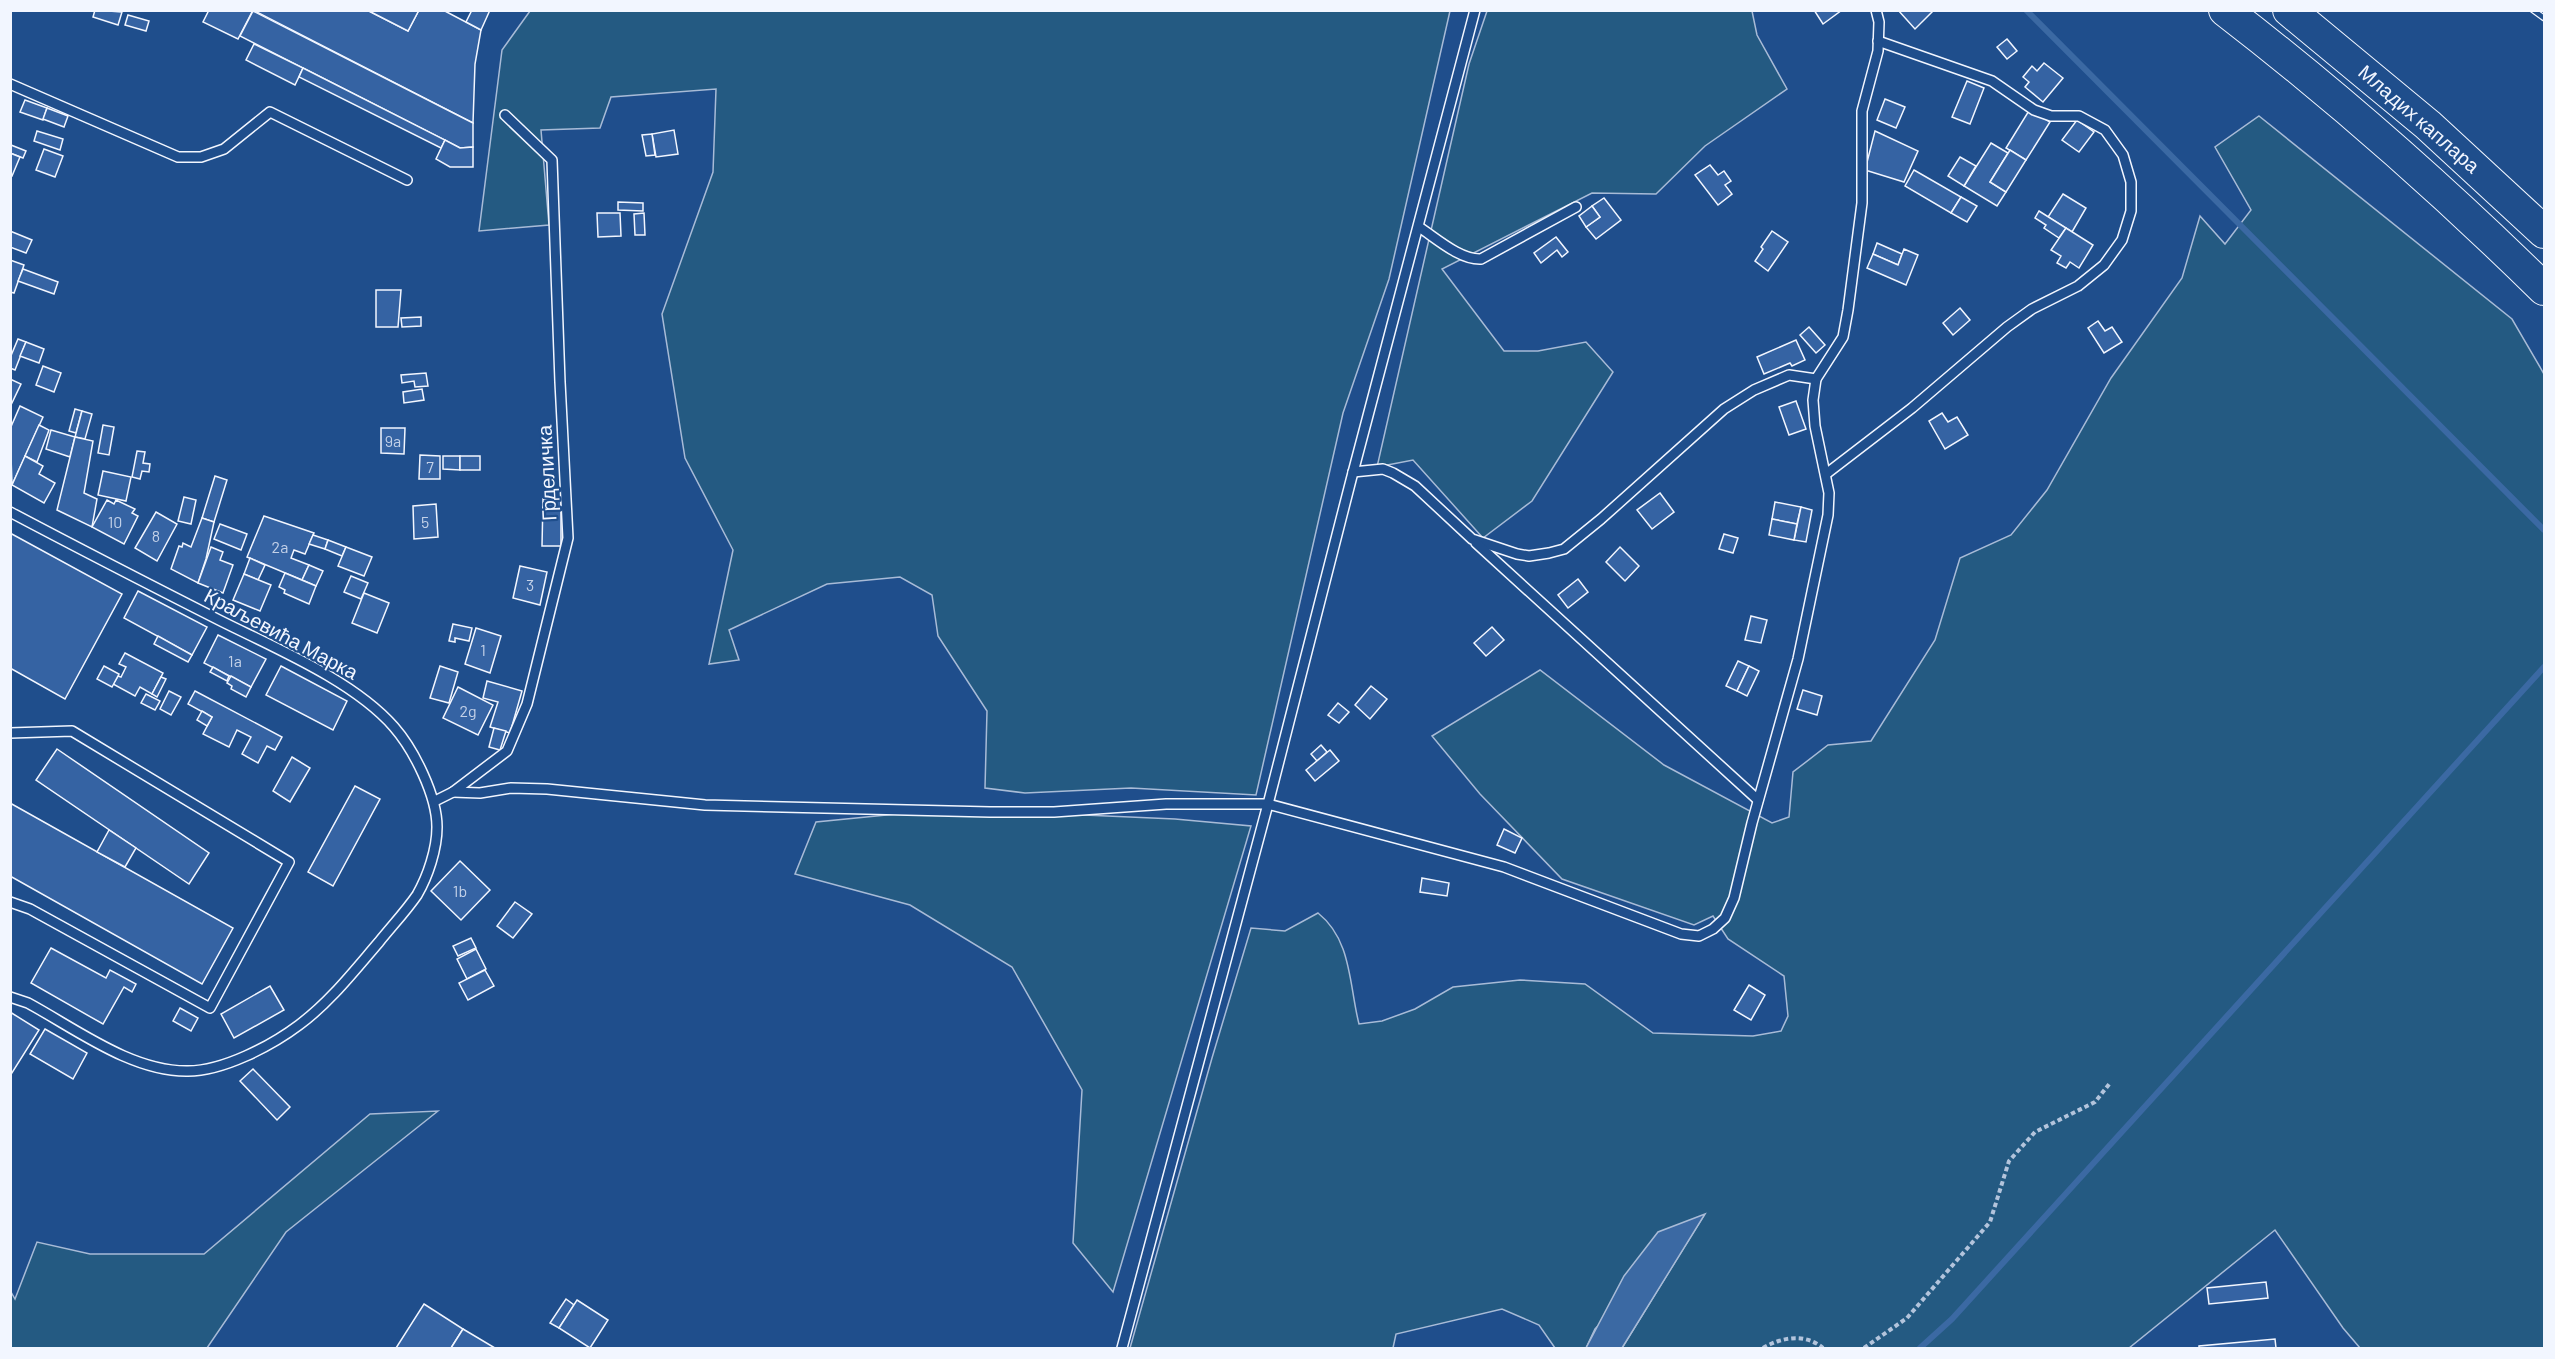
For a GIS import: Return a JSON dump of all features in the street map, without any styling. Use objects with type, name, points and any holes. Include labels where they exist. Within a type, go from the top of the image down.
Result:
[{"type":"highway","name":"Младих каплара","points":[[2225,10],[2297,66],[2388,143],[2462,210]]},
{"type":"highway","name":"Младих каплара","points":[[2289,10],[2428,125],[2544,232]]},
{"type":"highway","points":[[2462,210],[2544,289]]},
{"type":"highway","points":[[2462,210],[2544,307]]},
{"type":"lane","points":[[1122,1348],[1268,804],[1475,10]]},
{"type":"lane","points":[[453,792],[480,793],[511,788],[547,789],[705,805],[990,812],[1077,811],[1166,804],[1268,804],[1504,867],[1681,934],[1699,936],[1713,929],[1725,918],[1734,898],[1758,801],[1798,659],[1820,563],[1828,515],[1829,492],[1814,417],[1813,400],[1816,379],[1843,337],[1848,310],[1862,203],[1862,111],[1878,51],[1876,10]]},
{"type":"lane","points":[[1826,474],[1912,408],[2007,327],[2032,309],[2078,286],[2104,265],[2122,240],[2131,211],[2131,182],[2126,164],[2123,155],[2105,130],[2079,116],[2051,116],[2034,110],[1992,81],[1878,40]]},
{"type":"lane","points":[[10,84],[178,157],[201,157],[224,149],[270,112],[407,180]]},
{"type":"lane","name":"Грделичка","points":[[435,801],[453,792],[507,751],[527,704],[568,538],[552,160],[505,116]]},
{"type":"lane","points":[[1419,227],[1461,253],[1473,259],[1481,259],[1576,207]]},
{"type":"lane","points":[[1472,538],[1517,555],[1529,556],[1564,549],[1724,409],[1754,390],[1789,375],[1816,379]]},
{"type":"lane","points":[[1353,472],[1383,469],[1415,486],[1758,801]]},
{"type":"lane","name":"Краљевића Марка","points":[[10,512],[297,660],[357,695],[394,728],[420,769],[435,801],[437,829],[430,865],[416,895],[337,992],[298,1026],[243,1058],[216,1068],[188,1071],[159,1068],[129,1059],[28,1003],[10,997]]},
{"type":"lane","points":[[10,733],[72,731],[289,862],[210,1008],[30,909],[10,902]]},
{"type":"path","points":[[1864,1348],[1907,1318],[1990,1222],[2009,1161],[2035,1132],[2095,1102],[2110,1083]]},
{"type":"path","points":[[1763,1348],[1775,1341],[1791,1338],[1808,1340],[1823,1348]]},
{"type":"shaded area","points":[[530,11],[1450,11],[1389,279],[1343,413],[1256,795],[1131,788],[1025,793],[985,788],[987,711],[938,636],[932,595],[900,577],[827,584],[729,630],[739,660],[709,664],[733,550],[685,458],[662,314],[713,172],[716,89],[611,97],[600,128],[541,130],[549,225],[479,231],[502,50]]},
{"type":"shaded area","points":[[1487,11],[1752,11],[1757,35],[1787,89],[1705,146],[1656,194],[1592,193],[1442,269],[1504,351],[1538,351],[1586,342],[1613,372],[1532,501],[1483,538],[1413,460],[1377,467],[1469,64]]},
{"type":"shaded area","points":[[2259,116],[2512,319],[2544,374],[2544,1348],[2360,1348],[2343,1328],[2275,1230],[2129,1348],[1622,1348],[1704,1215],[1595,1329],[1586,1348],[1555,1348],[1539,1325],[1502,1309],[1396,1334],[1393,1348],[1130,1348],[1251,928],[1285,931],[1318,913],[1329,924],[1343,950],[1348,964],[1359,1024],[1382,1021],[1415,1009],[1453,987],[1520,980],[1585,984],[1653,1033],[1753,1036],[1781,1031],[1788,1016],[1784,976],[1728,939],[1713,916],[1694,925],[1562,879],[1480,794],[1432,736],[1540,670],[1664,765],[1772,823],[1789,817],[1793,772],[1828,745],[1871,741],[1935,640],[1960,558],[2011,535],[2047,490],[2111,378],[2182,278],[2200,216],[2225,244],[2251,210],[2215,147]]},
{"type":"shaded area","points":[[947,809],[1175,819],[1251,826],[1113,1292],[1073,1243],[1082,1090],[1012,967],[910,905],[795,874],[816,822]]},
{"type":"shaded area","points":[[438,1111],[286,1232],[207,1348],[11,1348],[11,1292],[15,1299],[37,1242],[90,1254],[204,1254],[370,1114]]},
{"type":"shaded area","points":[[1705,1214],[1622,1348],[1586,1348],[1624,1276],[1658,1232]]},
{"type":"building","points":[[95,10],[122,12],[118,25],[93,17]]},
{"type":"building","points":[[209,10],[253,10],[238,39],[203,22]]},
{"type":"building","points":[[253,10],[367,10],[408,31],[419,10],[443,10],[481,30],[475,64],[473,123]]},
{"type":"building","points":[[367,10],[419,10],[408,31]]},
{"type":"building","points":[[472,10],[490,10],[481,30],[466,22]]},
{"type":"building","points":[[1814,10],[1842,10],[1823,24]]},
{"type":"building","points":[[1898,10],[1934,10],[1915,29]]},
{"type":"building","points":[[253,11],[473,123],[473,147],[460,148],[240,36]]},
{"type":"building","points":[[128,15],[149,21],[146,31],[125,25]]},
{"type":"building","points":[[2007,39],[2017,51],[2007,59],[1997,47]]},
{"type":"building","points":[[254,44],[303,68],[295,85],[246,60]]},
{"type":"building","points":[[2044,63],[2063,78],[2043,102],[2025,87],[2029,82],[2023,77],[2032,66],[2037,71]]},
{"type":"building","points":[[303,68],[445,140],[441,148],[299,77]]},
{"type":"building","points":[[1967,81],[1984,88],[1970,124],[1952,117]]},
{"type":"building","points":[[1885,99],[1905,107],[1896,128],[1877,120]]},
{"type":"building","points":[[25,100],[47,108],[43,120],[20,112]]},
{"type":"building","points":[[47,108],[68,116],[64,127],[43,119]]},
{"type":"building","points":[[2030,109],[2050,122],[2026,160],[2006,148]]},
{"type":"building","points":[[2077,120],[2094,132],[2079,152],[2062,140]]},
{"type":"building","points":[[674,130],[678,154],[656,157],[652,134]]},
{"type":"building","points":[[37,131],[63,139],[60,150],[34,141]]},
{"type":"building","points":[[1875,131],[1918,151],[1904,182],[1865,170]]},
{"type":"building","points":[[652,134],[655,155],[646,156],[642,135]]},
{"type":"building","points":[[445,140],[460,148],[473,147],[473,167],[450,167],[436,159]]},
{"type":"building","points":[[1991,143],[2008,153],[1990,182],[2006,192],[1997,206],[1964,186]]},
{"type":"building","points":[[11,145],[26,151],[23,158],[10,153]]},
{"type":"building","points":[[44,149],[63,156],[55,177],[36,170]]},
{"type":"building","points":[[2010,150],[2026,160],[2006,192],[1990,182]]},
{"type":"building","points":[[10,153],[20,157],[12,176],[10,175]]},
{"type":"building","points":[[1960,157],[1976,166],[1964,186],[1948,176]]},
{"type":"building","points":[[1710,165],[1718,175],[1724,171],[1731,181],[1725,185],[1732,194],[1718,205],[1695,175]]},
{"type":"building","points":[[1914,170],[1961,197],[1951,213],[1905,186]]},
{"type":"building","points":[[2063,194],[2086,208],[2072,232],[2048,217]]},
{"type":"building","points":[[1961,197],[1977,206],[1967,222],[1951,213]]},
{"type":"building","points":[[1604,198],[1621,220],[1596,239],[1586,227],[1600,217],[1592,206]]},
{"type":"building","points":[[618,202],[643,203],[643,211],[618,210]]},
{"type":"building","points":[[1592,206],[1600,217],[1586,227],[1579,216]]},
{"type":"building","points":[[2039,211],[2066,228],[2059,238],[2044,228],[2046,225],[2035,218]]},
{"type":"building","points":[[597,213],[620,213],[621,236],[598,237]]},
{"type":"building","points":[[644,213],[645,235],[635,235],[634,214]]},
{"type":"building","points":[[2066,228],[2093,245],[2079,268],[2070,262],[2066,268],[2057,263],[2061,256],[2051,250]]},
{"type":"building","points":[[10,231],[32,240],[26,253],[10,247]]},
{"type":"building","points":[[1772,231],[1788,242],[1768,271],[1755,261]]},
{"type":"building","points":[[1556,237],[1568,252],[1562,257],[1557,250],[1541,263],[1534,253]]},
{"type":"building","points":[[1877,243],[1902,254],[1898,265],[1873,254]]},
{"type":"building","points":[[1904,249],[1918,255],[1906,285],[1867,268],[1873,254],[1898,265]]},
{"type":"building","points":[[10,260],[24,265],[14,293],[10,292]]},
{"type":"building","points":[[23,269],[58,282],[54,294],[18,281]]},
{"type":"building","points":[[376,290],[401,290],[398,327],[376,327]]},
{"type":"building","points":[[1960,308],[1970,320],[1953,335],[1943,323]]},
{"type":"building","points":[[421,317],[421,326],[402,327],[401,318]]},
{"type":"building","points":[[2098,321],[2105,331],[2112,327],[2122,342],[2104,353],[2088,328]]},
{"type":"building","points":[[1809,327],[1825,345],[1816,353],[1800,335]]},
{"type":"building","points":[[18,339],[26,342],[15,370],[10,368],[10,358]]},
{"type":"building","points":[[1796,340],[1805,360],[1792,366],[1790,363],[1764,374],[1757,357]]},
{"type":"building","points":[[26,342],[44,349],[39,363],[20,356]]},
{"type":"building","points":[[43,366],[61,373],[54,392],[36,385]]},
{"type":"building","points":[[426,373],[428,386],[415,387],[414,381],[402,383],[401,375]]},
{"type":"building","points":[[10,379],[21,384],[10,407]]},
{"type":"building","points":[[422,389],[424,400],[404,403],[403,392]]},
{"type":"building","points":[[1796,401],[1806,429],[1789,435],[1779,407]]},
{"type":"building","points":[[20,406],[43,417],[12,485],[10,429]]},
{"type":"building","points":[[75,409],[82,411],[76,433],[69,431]]},
{"type":"building","points":[[82,411],[92,414],[85,439],[75,437]]},
{"type":"building","points":[[1942,413],[1948,422],[1957,417],[1968,435],[1945,449],[1929,421]]},
{"type":"building","points":[[39,425],[49,430],[37,462],[25,456]]},
{"type":"building","points":[[103,425],[114,427],[109,455],[98,453]]},
{"type":"building","points":[[381,428],[405,428],[404,454],[381,453]]},
{"type":"building","points":[[51,430],[75,437],[70,457],[46,449]]},
{"type":"building","points":[[75,437],[93,441],[84,493],[97,499],[92,527],[57,510]]},
{"type":"building","points":[[137,451],[145,452],[143,463],[150,464],[149,472],[142,471],[140,479],[132,477]]},
{"type":"building","points":[[420,455],[440,456],[440,479],[419,479]]},
{"type":"building","points":[[25,456],[43,466],[39,474],[55,483],[44,503],[12,485]]},
{"type":"building","points":[[443,456],[460,456],[460,470],[443,469]]},
{"type":"building","points":[[460,456],[480,456],[480,470],[460,470]]},
{"type":"building","points":[[103,471],[131,477],[126,501],[98,495]]},
{"type":"building","points":[[215,476],[227,480],[214,522],[202,518]]},
{"type":"building","points":[[1660,493],[1674,512],[1652,529],[1637,510]]},
{"type":"building","points":[[184,497],[196,500],[191,524],[178,521]]},
{"type":"building","points":[[543,499],[561,500],[561,546],[542,546]]},
{"type":"building","points":[[107,500],[114,504],[116,500],[135,509],[132,513],[138,516],[124,544],[92,527]]},
{"type":"building","points":[[1775,502],[1801,507],[1797,524],[1772,519]]},
{"type":"building","points":[[436,504],[438,537],[414,539],[413,506]]},
{"type":"building","points":[[1801,507],[1812,510],[1806,542],[1794,540]]},
{"type":"building","points":[[156,512],[177,524],[157,561],[135,548]]},
{"type":"building","points":[[264,516],[314,533],[305,554],[294,550],[291,558],[309,565],[302,580],[247,557]]},
{"type":"building","points":[[202,518],[214,522],[198,583],[171,569],[179,546],[182,547],[183,543],[191,547]]},
{"type":"building","points":[[1772,519],[1797,524],[1794,540],[1769,535]]},
{"type":"building","points":[[220,524],[247,534],[241,550],[214,539]]},
{"type":"building","points":[[10,533],[122,594],[65,699],[10,668]]},
{"type":"building","points":[[1724,534],[1738,538],[1733,553],[1719,549]]},
{"type":"building","points":[[313,535],[328,540],[325,549],[309,544]]},
{"type":"building","points":[[328,540],[346,547],[342,556],[325,549]]},
{"type":"building","points":[[211,547],[223,552],[220,560],[233,565],[223,593],[198,583]]},
{"type":"building","points":[[346,547],[372,557],[364,576],[338,566]]},
{"type":"building","points":[[1620,547],[1639,566],[1625,581],[1606,562]]},
{"type":"building","points":[[250,558],[265,565],[258,580],[244,574]]},
{"type":"building","points":[[309,565],[323,571],[316,586],[302,580]]},
{"type":"building","points":[[520,566],[547,572],[540,605],[513,598]]},
{"type":"building","points":[[285,573],[316,586],[309,604],[284,593],[285,590],[279,587]]},
{"type":"building","points":[[244,574],[271,585],[260,611],[233,600]]},
{"type":"building","points":[[351,576],[368,583],[361,599],[344,592]]},
{"type":"building","points":[[1578,579],[1588,592],[1568,608],[1558,595]]},
{"type":"building","points":[[138,591],[207,627],[192,655],[124,618]]},
{"type":"building","points":[[364,593],[389,603],[377,633],[352,623]]},
{"type":"building","points":[[1751,616],[1767,620],[1761,643],[1745,640]]},
{"type":"building","points":[[453,624],[472,628],[469,641],[455,638],[455,642],[449,641]]},
{"type":"building","points":[[1492,627],[1504,640],[1486,656],[1474,643]]},
{"type":"building","points":[[476,628],[501,636],[490,673],[465,664]]},
{"type":"building","points":[[218,635],[266,659],[251,687],[204,663]]},
{"type":"building","points":[[158,636],[192,655],[188,662],[154,644]]},
{"type":"building","points":[[125,653],[163,673],[152,694],[140,687],[135,696],[113,684],[118,676],[121,677],[126,667],[119,664]]},
{"type":"building","points":[[1738,661],[1749,666],[1737,691],[1726,686]]},
{"type":"building","points":[[104,666],[119,674],[112,687],[97,679]]},
{"type":"building","points":[[281,666],[347,701],[333,730],[266,695]]},
{"type":"building","points":[[440,666],[458,672],[449,703],[430,698]]},
{"type":"building","points":[[1749,666],[1759,671],[1747,696],[1737,691]]},
{"type":"building","points":[[213,667],[229,676],[227,681],[210,672]]},
{"type":"building","points":[[231,676],[251,687],[246,697],[231,689],[232,686],[227,683]]},
{"type":"building","points":[[161,677],[166,679],[157,697],[152,694]]},
{"type":"building","points":[[487,681],[522,691],[510,733],[490,727],[498,702],[483,698]]},
{"type":"building","points":[[1371,686],[1387,699],[1370,719],[1355,705]]},
{"type":"building","points":[[458,687],[493,705],[478,735],[443,718]]},
{"type":"building","points":[[1803,690],[1822,696],[1817,715],[1797,709]]},
{"type":"building","points":[[169,691],[181,697],[171,715],[160,709]]},
{"type":"building","points":[[195,691],[282,737],[275,750],[267,746],[258,763],[242,754],[251,737],[237,730],[229,747],[203,734],[212,717],[188,704]]},
{"type":"building","points":[[146,694],[160,701],[155,710],[141,703]]},
{"type":"building","points":[[1338,703],[1349,712],[1339,723],[1328,715]]},
{"type":"building","points":[[202,711],[212,717],[207,726],[197,720]]},
{"type":"building","points":[[494,728],[506,731],[500,750],[489,747]]},
{"type":"building","points":[[1321,745],[1327,752],[1317,761],[1311,754]]},
{"type":"building","points":[[57,749],[209,853],[189,884],[36,780]]},
{"type":"building","points":[[1330,750],[1339,761],[1315,781],[1306,770]]},
{"type":"building","points":[[292,757],[310,768],[290,802],[273,791]]},
{"type":"building","points":[[355,786],[380,799],[333,886],[308,872]]},
{"type":"building","points":[[10,803],[233,928],[202,984],[10,876]]},
{"type":"building","points":[[1504,829],[1522,838],[1515,853],[1497,845]]},
{"type":"building","points":[[109,830],[136,848],[125,867],[97,852]]},
{"type":"building","points":[[460,861],[490,890],[461,920],[431,891]]},
{"type":"building","points":[[1422,878],[1449,883],[1447,896],[1420,892]]},
{"type":"building","points":[[515,902],[532,914],[513,938],[497,926]]},
{"type":"building","points":[[471,938],[476,948],[458,956],[453,946]]},
{"type":"building","points":[[51,948],[106,978],[110,970],[136,984],[132,992],[124,987],[103,1024],[31,983]]},
{"type":"building","points":[[476,949],[486,969],[467,979],[457,959]]},
{"type":"building","points":[[485,970],[494,986],[468,1000],[459,983]]},
{"type":"building","points":[[1749,985],[1765,995],[1751,1020],[1734,1010]]},
{"type":"building","points":[[270,986],[284,1010],[234,1038],[221,1014]]},
{"type":"building","points":[[180,1008],[198,1018],[191,1031],[173,1021]]},
{"type":"building","points":[[10,1012],[39,1030],[10,1076]]},
{"type":"building","points":[[45,1029],[87,1053],[73,1079],[30,1054]]},
{"type":"building","points":[[253,1069],[290,1107],[277,1120],[240,1081]]},
{"type":"building","points":[[2266,1282],[2268,1298],[2209,1304],[2207,1288]]},
{"type":"building","points":[[566,1299],[574,1305],[559,1328],[550,1323]]},
{"type":"building","points":[[577,1300],[608,1320],[590,1348],[559,1328]]},
{"type":"building","points":[[424,1304],[463,1329],[451,1348],[396,1348]]},
{"type":"building","points":[[463,1329],[495,1348],[451,1348]]},
{"type":"building","points":[[2275,1339],[2276,1348],[2199,1348],[2199,1346]]},
{"type":"waterway","points":[[2026,10],[2544,530]]},
{"type":"waterway","points":[[1920,1348],[1952,1319],[2544,667]]},
{"type":"railway","points":[[2533,10],[2544,18]]}]
